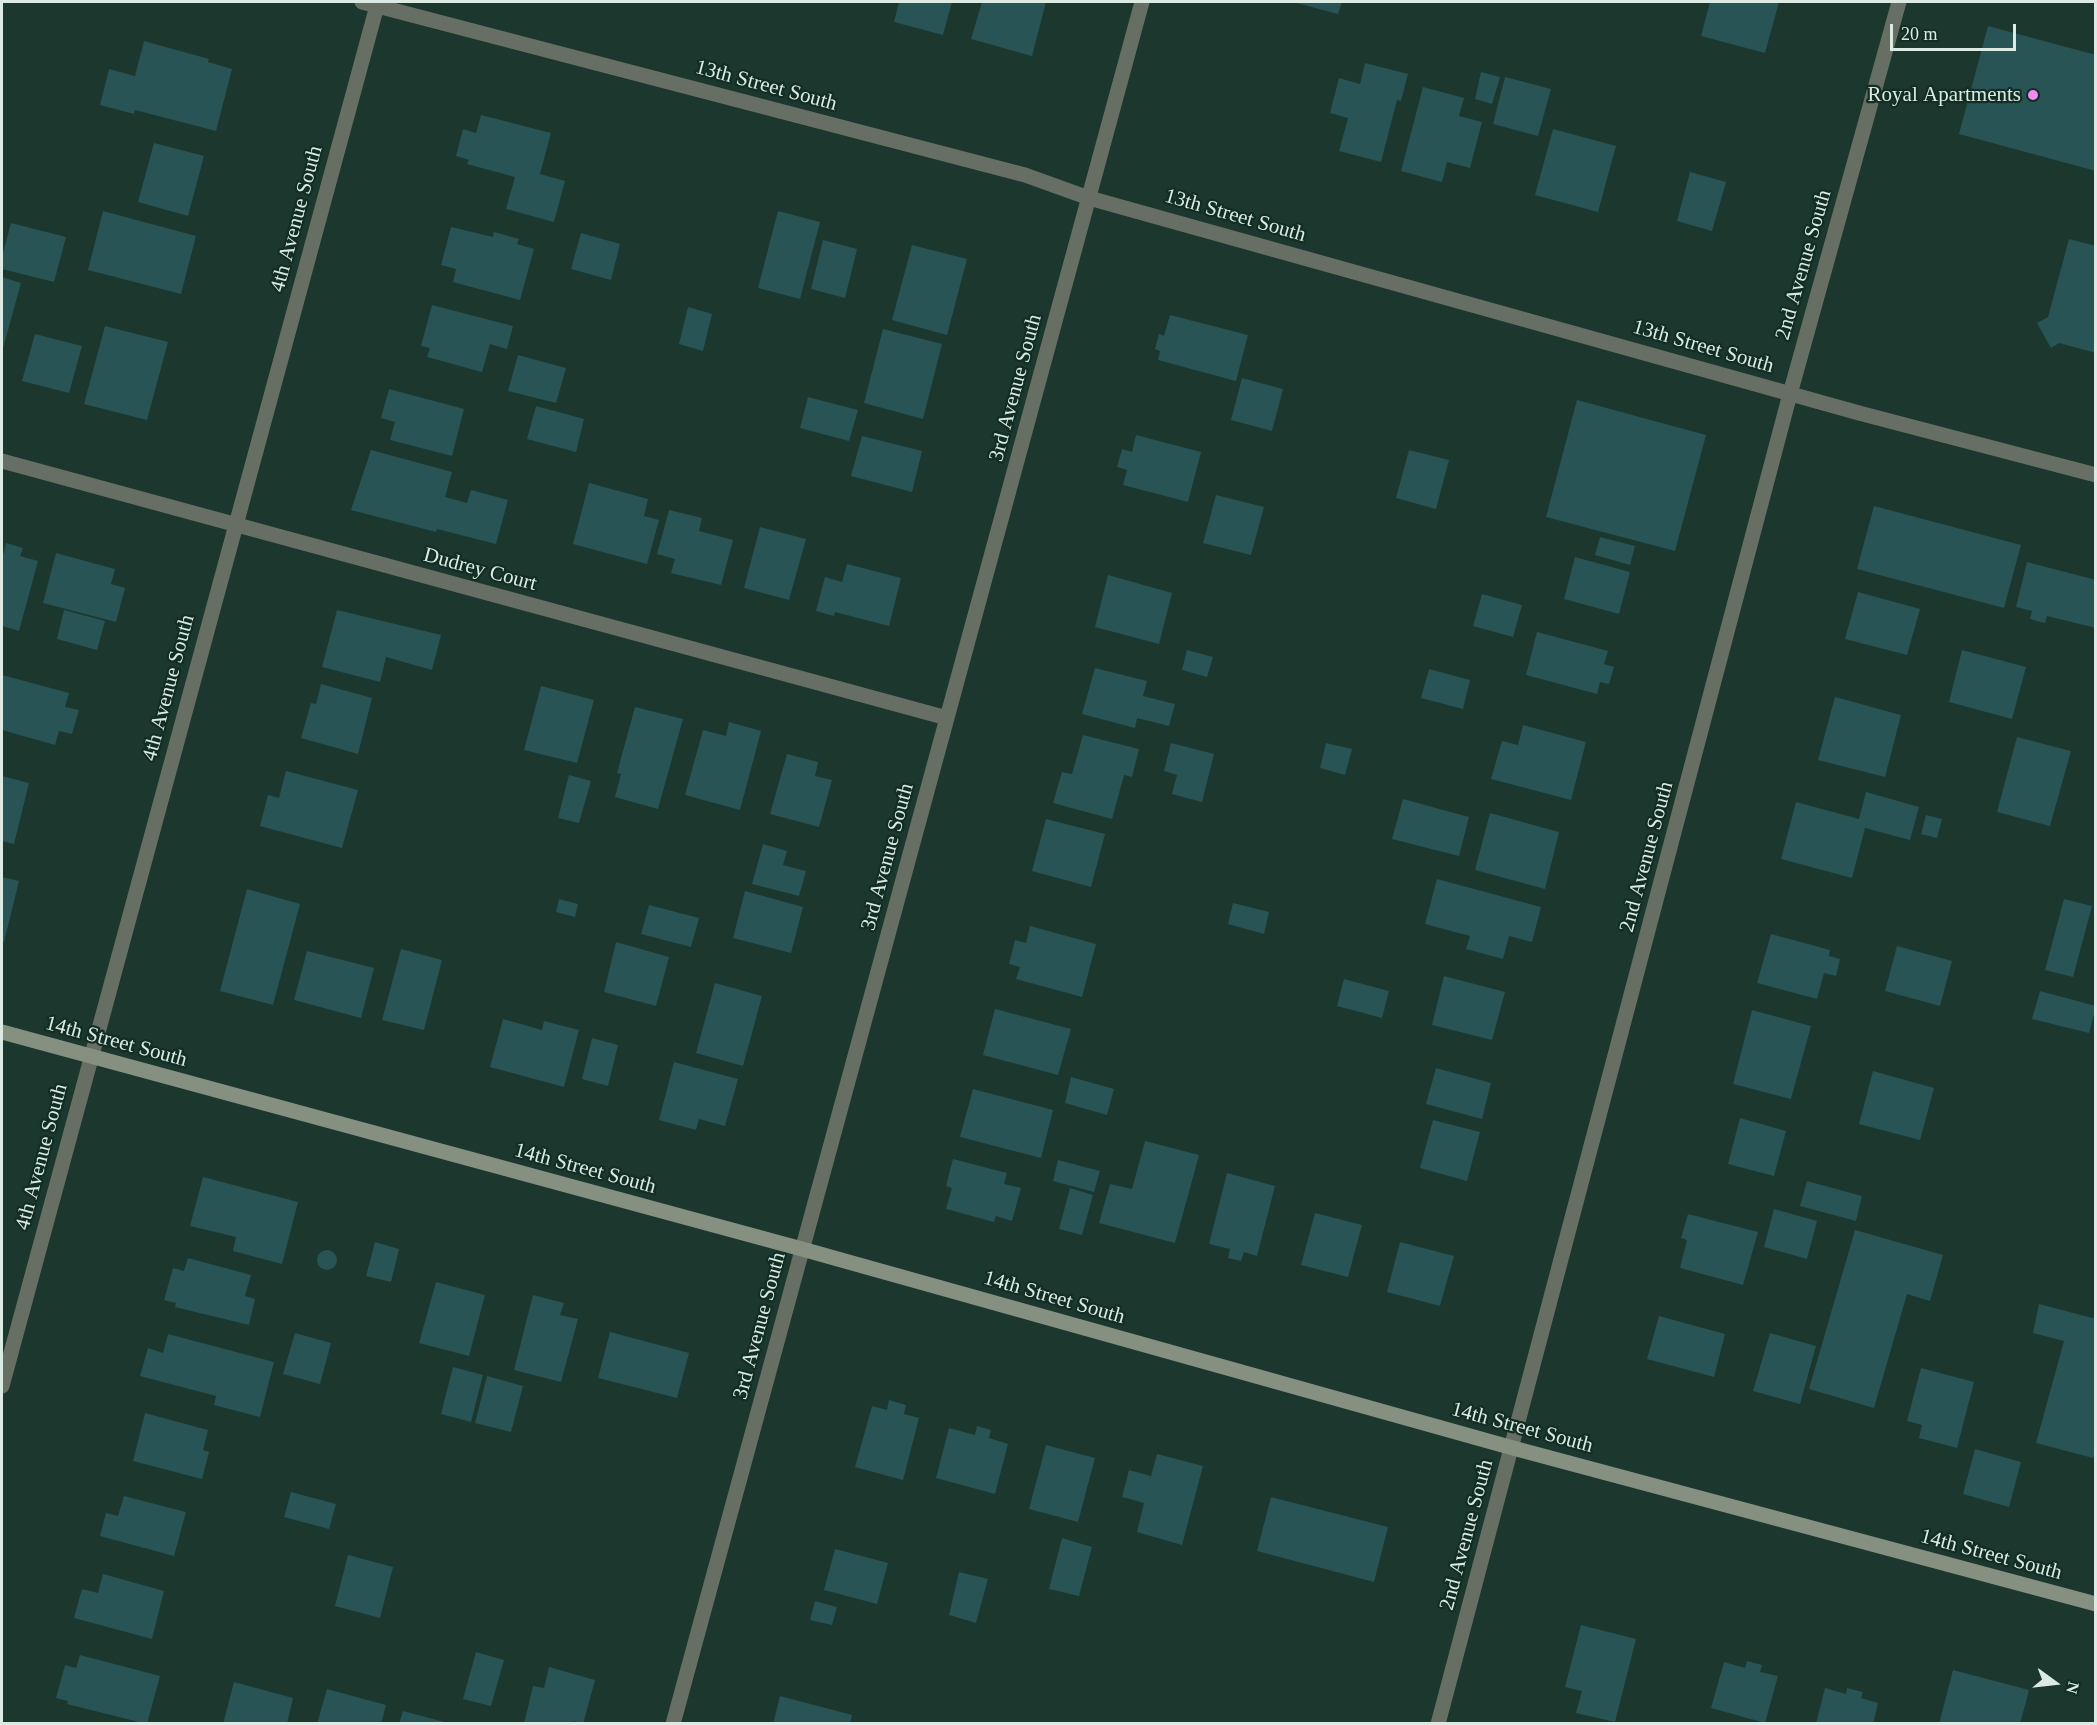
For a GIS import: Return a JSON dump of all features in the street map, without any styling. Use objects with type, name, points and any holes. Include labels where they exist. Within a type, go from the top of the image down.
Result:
[{"type":"street","name":"3rd Avenue South","points":[[673,1724],[1142,2]]},
{"type":"street","name":"2nd Avenue South","points":[[1438,1724],[1513,1448],[1790,393],[1899,2]]},
{"type":"street","name":"13th Street South","points":[[372,3],[1025,175],[1089,198],[1790,393],[2096,475]]},
{"type":"street","name":"4th Avenue South","points":[[2,1386],[235,526],[372,3]]},
{"type":"street","name":"Dudrey Court","points":[[2,461],[947,718]]},
{"type":"street","name":"14th Street South","points":[[2,1032],[802,1249],[1513,1448],[2096,1604]]},
{"type":"building","points":[[899,2],[952,2],[943,35],[894,22]]},
{"type":"building","points":[[982,2],[1046,2],[1032,56],[971,39]]},
{"type":"building","points":[[1293,2],[1342,2],[1338,14]]},
{"type":"building","points":[[1710,2],[1779,2],[1765,53],[1701,36]]},
{"type":"building","name":"Royal Apartments","points":[[1988,26],[2096,55],[2096,171],[1959,134]]},
{"type":"building","points":[[144,41],[209,59],[208,62],[232,69],[216,131],[135,110],[134,114],[100,105],[109,69],[135,76]]},
{"type":"building","points":[[1365,63],[1408,74],[1401,101],[1397,100],[1381,162],[1339,151],[1348,118],[1330,113],[1339,78],[1360,84]]},
{"type":"building","points":[[1481,72],[1500,77],[1492,104],[1475,99]]},
{"type":"building","points":[[1505,77],[1551,89],[1538,136],[1493,124]]},
{"type":"building","points":[[1423,87],[1464,98],[1459,116],[1482,122],[1470,168],[1447,162],[1442,182],[1401,171]]},
{"type":"building","points":[[481,115],[551,133],[540,174],[565,181],[554,222],[506,209],[515,177],[467,164],[469,160],[456,156],[463,129],[476,133]]},
{"type":"building","points":[[1553,129],[1616,146],[1598,212],[1535,195]]},
{"type":"building","points":[[154,143],[204,156],[188,216],[138,202]]},
{"type":"building","points":[[1690,172],[1726,182],[1712,231],[1677,221]]},
{"type":"building","points":[[103,211],[196,236],[181,294],[88,270]]},
{"type":"building","points":[[778,211],[820,222],[800,299],[758,288]]},
{"type":"building","points":[[11,223],[66,237],[54,282],[2,269],[2,257]]},
{"type":"building","points":[[451,227],[493,237],[494,232],[519,239],[517,244],[534,249],[520,300],[453,282],[456,269],[441,265]]},
{"type":"building","points":[[581,233],[620,244],[611,280],[571,269]]},
{"type":"building","points":[[2069,239],[2096,246],[2096,353],[2059,343],[2051,348],[2037,323],[2048,317]]},
{"type":"building","points":[[823,240],[857,249],[845,298],[811,289]]},
{"type":"building","points":[[912,245],[967,259],[947,335],[892,320]]},
{"type":"building","points":[[2,277],[21,283],[2,352]]},
{"type":"building","points":[[432,305],[513,326],[507,349],[490,344],[482,372],[427,357],[430,348],[421,346]]},
{"type":"building","points":[[688,307],[712,314],[703,351],[679,344]]},
{"type":"building","points":[[1170,315],[1248,335],[1236,381],[1158,360],[1160,351],[1155,349],[1159,334],[1164,336]]},
{"type":"building","points":[[105,326],[168,342],[147,420],[84,404]]},
{"type":"building","points":[[883,329],[942,344],[923,419],[864,403]]},
{"type":"building","points":[[35,334],[82,346],[69,393],[22,381]]},
{"type":"building","points":[[518,355],[566,368],[556,403],[508,391]]},
{"type":"building","points":[[1242,378],[1283,389],[1272,431],[1231,420]]},
{"type":"building","points":[[389,389],[464,409],[452,456],[390,440],[395,422],[381,418]]},
{"type":"building","points":[[808,397],[858,410],[849,441],[800,428]]},
{"type":"building","points":[[1577,400],[1706,435],[1675,551],[1546,517]]},
{"type":"building","points":[[536,406],[584,419],[576,452],[527,439]]},
{"type":"building","points":[[1136,435],[1201,452],[1188,502],[1123,485],[1127,470],[1117,467],[1122,449],[1132,452]]},
{"type":"building","points":[[862,436],[922,451],[912,492],[851,476]]},
{"type":"building","points":[[371,450],[452,472],[445,497],[467,503],[471,490],[508,500],[496,544],[437,529],[436,532],[351,510]]},
{"type":"building","points":[[1409,450],[1449,460],[1436,509],[1396,498]]},
{"type":"building","points":[[589,483],[648,499],[644,516],[659,520],[647,564],[573,544]]},
{"type":"building","points":[[1216,495],[1264,507],[1251,555],[1203,543]]},
{"type":"building","points":[[1874,506],[2021,545],[2004,608],[1857,569]]},
{"type":"building","points":[[669,510],[702,518],[699,531],[733,540],[721,585],[671,573],[675,559],[657,554]]},
{"type":"building","points":[[760,527],[806,539],[789,600],[744,588]]},
{"type":"building","points":[[1600,537],[1635,546],[1630,565],[1595,555]]},
{"type":"building","points":[[6,543],[23,548],[20,556],[38,561],[19,631],[2,626],[2,559]]},
{"type":"building","points":[[56,553],[115,569],[111,584],[125,588],[116,622],[43,603]]},
{"type":"building","points":[[1575,557],[1630,572],[1619,614],[1564,599]]},
{"type":"building","points":[[2027,562],[2096,580],[2096,628],[2047,616],[2045,623],[2030,619],[2032,611],[2016,607]]},
{"type":"building","points":[[847,564],[901,578],[889,626],[835,612],[834,616],[816,611],[825,577],[842,582]]},
{"type":"building","points":[[1108,575],[1172,593],[1159,644],[1095,627]]},
{"type":"building","points":[[1858,592],[1920,609],[1907,655],[1845,639]]},
{"type":"building","points":[[1482,594],[1522,605],[1513,637],[1473,626]]},
{"type":"building","points":[[64,610],[105,621],[97,650],[57,639]]},
{"type":"building","points":[[337,610],[441,635],[432,670],[386,657],[380,682],[322,667]]},
{"type":"building","points":[[1537,632],[1608,651],[1604,664],[1614,667],[1609,684],[1600,682],[1597,694],[1526,675]]},
{"type":"building","points":[[1187,650],[1213,657],[1207,677],[1182,670]]},
{"type":"building","points":[[1962,650],[2026,667],[2012,719],[1949,702]]},
{"type":"building","points":[[1095,668],[1147,681],[1143,696],[1175,704],[1169,726],[1137,718],[1135,728],[1082,714]]},
{"type":"building","points":[[1429,669],[1470,680],[1463,709],[1421,698]]},
{"type":"building","points":[[2,675],[69,693],[65,707],[79,710],[72,734],[59,731],[55,745],[2,730]]},
{"type":"building","points":[[321,684],[372,698],[358,754],[301,738],[311,703],[316,704]]},
{"type":"building","points":[[541,686],[594,700],[577,763],[524,750]]},
{"type":"building","points":[[1835,697],[1901,715],[1885,777],[1818,760]]},
{"type":"building","points":[[635,707],[683,719],[658,809],[615,797],[621,774],[617,773]]},
{"type":"building","points":[[729,722],[761,731],[740,810],[685,795],[703,730],[726,736]]},
{"type":"building","points":[[1523,725],[1586,742],[1571,800],[1491,779],[1502,741],[1518,745]]},
{"type":"building","points":[[1083,735],[1139,749],[1132,777],[1124,775],[1112,819],[1053,803],[1062,772],[1072,774]]},
{"type":"building","points":[[2017,737],[2071,751],[2050,826],[1997,812]]},
{"type":"building","points":[[1171,743],[1214,754],[1202,802],[1172,794],[1177,775],[1164,771]]},
{"type":"building","points":[[1326,743],[1352,749],[1345,775],[1320,768]]},
{"type":"building","points":[[787,754],[818,762],[815,776],[832,780],[819,827],[770,814]]},
{"type":"building","points":[[286,771],[358,790],[342,848],[260,826],[268,795],[279,798]]},
{"type":"building","points":[[569,775],[591,781],[579,823],[558,818]]},
{"type":"building","points":[[2,776],[29,783],[14,844],[2,841]]},
{"type":"building","points":[[1866,792],[1919,807],[1910,840],[1865,828],[1852,878],[1781,859],[1796,802],[1859,819]]},
{"type":"building","points":[[1403,799],[1469,817],[1459,856],[1392,839]]},
{"type":"building","points":[[1490,813],[1559,832],[1545,889],[1475,870]]},
{"type":"building","points":[[1926,815],[1942,819],[1937,838],[1921,834]]},
{"type":"building","points":[[1046,819],[1105,834],[1091,887],[1032,871]]},
{"type":"building","points":[[763,844],[787,851],[783,865],[806,871],[799,896],[752,884]]},
{"type":"building","points":[[2,877],[19,881],[4,942],[2,941]]},
{"type":"building","points":[[1437,879],[1541,907],[1532,942],[1509,936],[1503,959],[1466,949],[1470,936],[1425,924]]},
{"type":"building","points":[[247,889],[300,904],[273,1005],[220,991]]},
{"type":"building","points":[[745,891],[803,907],[791,953],[733,938]]},
{"type":"building","points":[[559,899],[578,904],[575,917],[556,912]]},
{"type":"building","points":[[2064,899],[2092,906],[2073,977],[2045,970]]},
{"type":"building","points":[[1233,903],[1269,912],[1264,934],[1228,924]]},
{"type":"building","points":[[649,905],[699,918],[691,947],[641,934]]},
{"type":"building","points":[[1030,926],[1096,944],[1082,997],[1016,979],[1020,967],[1009,964],[1015,940],[1026,943]]},
{"type":"building","points":[[1771,934],[1830,950],[1829,956],[1840,959],[1836,976],[1824,973],[1817,999],[1757,983]]},
{"type":"building","points":[[616,942],[669,957],[656,1006],[604,992]]},
{"type":"building","points":[[1897,946],[1952,961],[1940,1006],[1885,991]]},
{"type":"building","points":[[401,949],[442,960],[424,1030],[382,1020]]},
{"type":"building","points":[[307,951],[374,968],[361,1018],[294,1000]]},
{"type":"building","points":[[1444,976],[1505,992],[1492,1040],[1432,1025]]},
{"type":"building","points":[[1344,979],[1389,991],[1382,1018],[1337,1006]]},
{"type":"building","points":[[715,983],[762,996],[743,1066],[696,1053]]},
{"type":"building","points":[[2040,991],[2096,1006],[2089,1033],[2032,1019]]},
{"type":"building","points":[[995,1009],[1071,1029],[1058,1075],[983,1055]]},
{"type":"building","points":[[1752,1010],[1811,1026],[1791,1099],[1733,1084]]},
{"type":"building","points":[[503,1019],[542,1030],[544,1021],[579,1030],[564,1087],[490,1067]]},
{"type":"building","points":[[592,1038],[618,1045],[608,1086],[582,1079]]},
{"type":"building","points":[[674,1062],[738,1079],[725,1126],[699,1119],[696,1130],[659,1120]]},
{"type":"building","points":[[1436,1068],[1491,1083],[1482,1119],[1426,1104]]},
{"type":"building","points":[[1873,1071],[1934,1088],[1920,1140],[1859,1124]]},
{"type":"building","points":[[1071,1077],[1114,1089],[1107,1115],[1065,1103]]},
{"type":"building","points":[[973,1089],[1053,1110],[1041,1158],[960,1137]]},
{"type":"building","points":[[1740,1118],[1786,1131],[1774,1176],[1728,1164]]},
{"type":"building","points":[[1433,1120],[1480,1132],[1467,1181],[1420,1168]]},
{"type":"building","points":[[1145,1141],[1199,1155],[1175,1243],[1099,1223],[1110,1184],[1132,1189]]},
{"type":"building","points":[[953,1159],[1007,1173],[1004,1184],[1021,1188],[1012,1221],[996,1216],[994,1222],[946,1209],[952,1188],[946,1186]]},
{"type":"building","points":[[1058,1160],[1100,1171],[1094,1192],[1053,1181]]},
{"type":"building","points":[[1227,1173],[1275,1186],[1257,1256],[1244,1252],[1241,1261],[1228,1258],[1230,1249],[1209,1244]]},
{"type":"building","points":[[203,1177],[298,1202],[282,1264],[233,1251],[236,1237],[190,1226]]},
{"type":"building","points":[[1807,1181],[1862,1196],[1856,1221],[1800,1206]]},
{"type":"building","points":[[1070,1188],[1093,1195],[1082,1235],[1059,1229]]},
{"type":"building","points":[[1774,1209],[1817,1221],[1807,1259],[1764,1247]]},
{"type":"building","points":[[1315,1213],[1362,1225],[1348,1277],[1301,1265]]},
{"type":"building","points":[[1688,1214],[1758,1232],[1743,1285],[1680,1268],[1687,1240],[1681,1238]]},
{"type":"building","points":[[1855,1230],[1943,1255],[1930,1301],[1907,1294],[1874,1408],[1809,1389]]},
{"type":"building","points":[[375,1242],[399,1249],[391,1282],[366,1276]]},
{"type":"building","points":[[1400,1242],[1454,1256],[1440,1306],[1387,1292]]},
{"type":"building","points":[[327,1250],[334,1253],[337,1260],[334,1267],[327,1270],[320,1267],[317,1260],[320,1253]]},
{"type":"building","points":[[188,1258],[251,1275],[245,1296],[255,1299],[249,1325],[175,1307],[176,1303],[164,1300],[173,1268],[184,1271]]},
{"type":"building","points":[[436,1282],[485,1295],[469,1356],[419,1343]]},
{"type":"building","points":[[533,1295],[564,1303],[560,1315],[578,1319],[561,1382],[514,1370]]},
{"type":"building","points":[[2039,1304],[2096,1319],[2096,1448],[2093,1458],[2036,1443],[2064,1341],[2033,1333]]},
{"type":"building","points":[[1659,1316],[1725,1334],[1714,1377],[1647,1359]]},
{"type":"building","points":[[610,1332],[689,1353],[677,1398],[598,1378]]},
{"type":"building","points":[[295,1333],[331,1343],[320,1384],[283,1374]]},
{"type":"building","points":[[1770,1333],[1816,1346],[1800,1404],[1753,1391]]},
{"type":"building","points":[[168,1334],[274,1362],[260,1417],[214,1405],[216,1396],[140,1376],[148,1348],[163,1353]]},
{"type":"building","points":[[453,1367],[483,1375],[471,1422],[441,1414]]},
{"type":"building","points":[[1921,1368],[1974,1382],[1957,1448],[1919,1438],[1922,1425],[1907,1421]]},
{"type":"building","points":[[487,1376],[523,1386],[511,1432],[475,1423]]},
{"type":"building","points":[[889,1400],[906,1405],[904,1414],[919,1418],[903,1480],[855,1467],[872,1406],[887,1410]]},
{"type":"building","points":[[145,1413],[208,1430],[203,1450],[209,1452],[202,1479],[133,1461]]},
{"type":"building","points":[[977,1426],[991,1430],[989,1438],[1008,1444],[995,1494],[936,1478],[949,1428],[975,1435]]},
{"type":"building","points":[[1046,1445],[1095,1458],[1078,1522],[1029,1509]]},
{"type":"building","points":[[1975,1449],[2021,1462],[2009,1507],[1963,1494]]},
{"type":"building","points":[[1157,1454],[1203,1466],[1182,1545],[1137,1532],[1144,1503],[1122,1497],[1129,1470],[1151,1476]]},
{"type":"building","points":[[291,1492],[336,1504],[329,1529],[284,1517]]},
{"type":"building","points":[[124,1496],[186,1512],[174,1556],[100,1536],[106,1513],[118,1516]]},
{"type":"building","points":[[1271,1497],[1388,1527],[1374,1582],[1257,1551]]},
{"type":"building","points":[[1062,1538],[1092,1547],[1079,1596],[1049,1589]]},
{"type":"building","points":[[835,1549],[888,1563],[877,1604],[824,1590]]},
{"type":"building","points":[[348,1555],[393,1567],[380,1618],[335,1606]]},
{"type":"building","points":[[959,1572],[988,1579],[976,1623],[949,1615]]},
{"type":"building","points":[[103,1574],[164,1591],[152,1639],[74,1618],[82,1589],[98,1593]]},
{"type":"building","points":[[815,1601],[837,1607],[832,1625],[810,1620]]},
{"type":"building","points":[[1581,1625],[1636,1639],[1615,1722],[1576,1713],[1582,1691],[1565,1687]]},
{"type":"building","points":[[476,1652],[504,1660],[491,1706],[463,1699]]},
{"type":"building","points":[[80,1655],[160,1676],[147,1724],[67,1704],[68,1701],[56,1698],[65,1665],[76,1668]]},
{"type":"building","points":[[1747,1661],[1762,1665],[1760,1672],[1778,1676],[1765,1723],[1711,1708],[1724,1662],[1745,1668]]},
{"type":"building","points":[[549,1667],[595,1680],[583,1724],[573,1721],[573,1724],[524,1724],[533,1686],[544,1688]]},
{"type":"building","points":[[1953,1670],[2029,1690],[2020,1724],[1939,1724]]},
{"type":"building","points":[[234,1682],[293,1698],[287,1724],[223,1724]]},
{"type":"building","points":[[1825,1688],[1846,1694],[1847,1688],[1863,1692],[1861,1698],[1878,1703],[1873,1724],[1816,1724]]},
{"type":"building","points":[[327,1689],[386,1705],[381,1724],[317,1724]]},
{"type":"building","points":[[780,1696],[852,1715],[850,1724],[773,1724]]},
{"type":"building","points":[[403,1711],[448,1723],[448,1724],[399,1724]]},
{"type":"place","name":"Royal Apartments","points":[[2033,95]]}]
